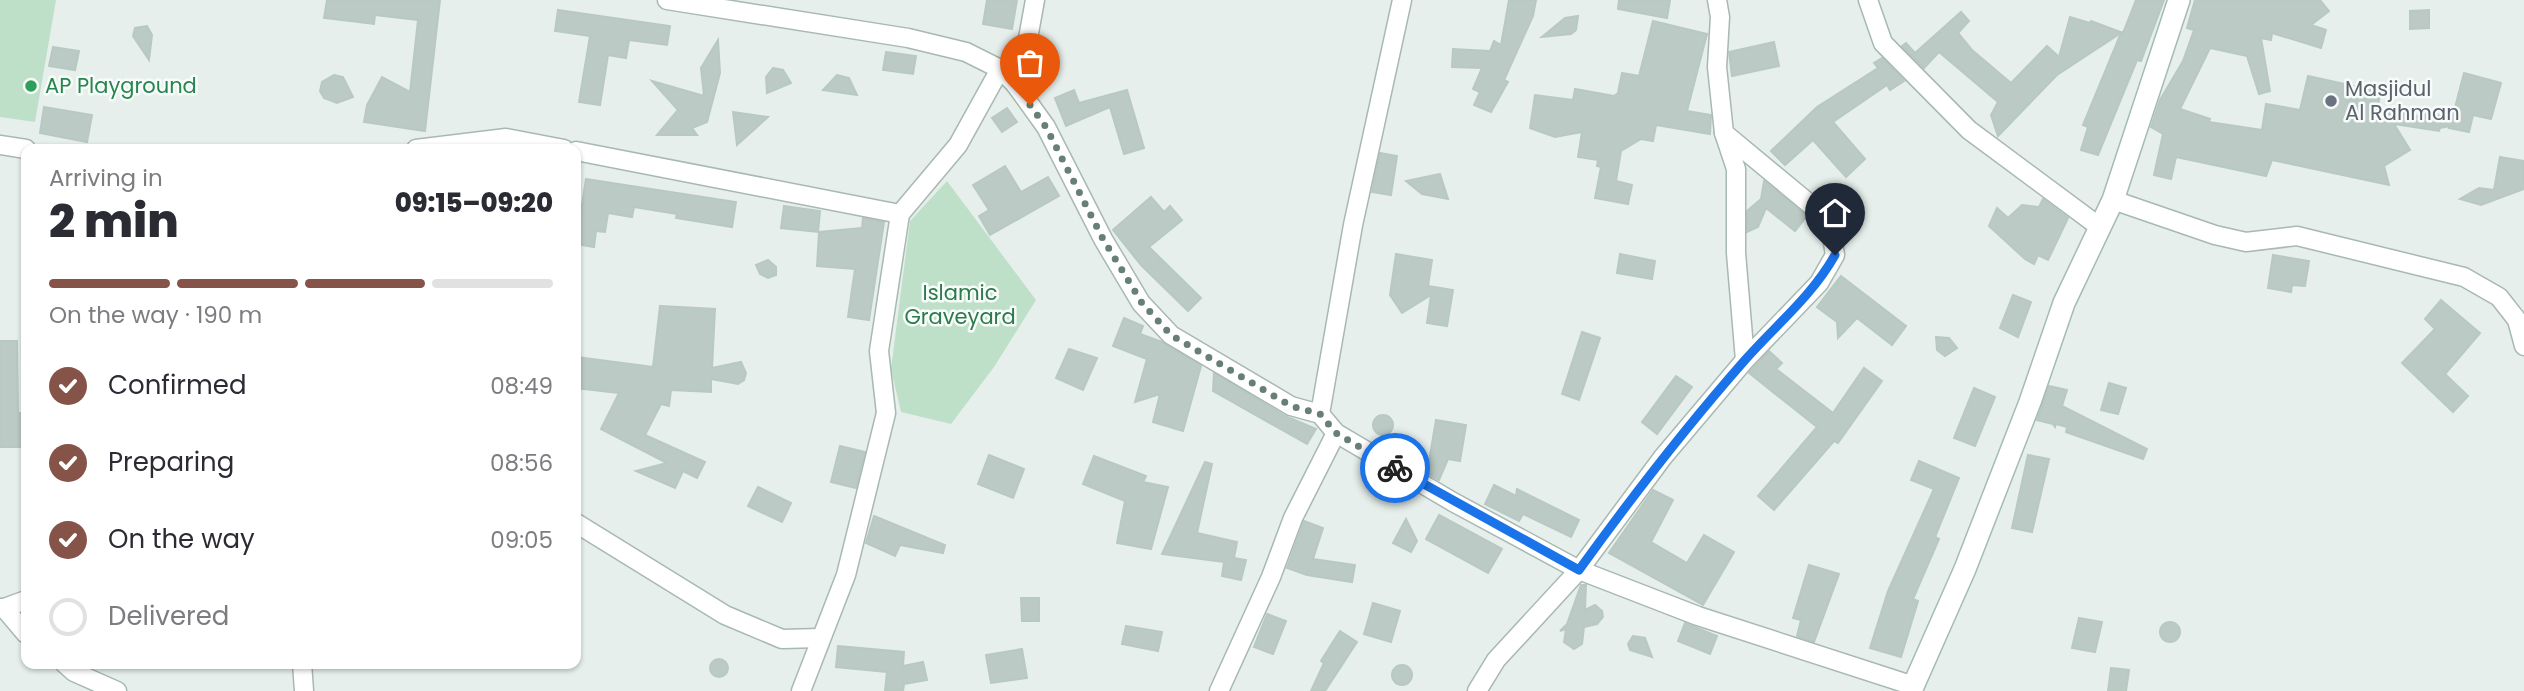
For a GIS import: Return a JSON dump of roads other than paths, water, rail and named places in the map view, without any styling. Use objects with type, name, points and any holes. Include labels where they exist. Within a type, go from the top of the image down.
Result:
[{"type":"street","points":[[667,0],[908,38],[966,52],[1000,69],[1015,84],[1046,127],[1103,239],[1142,303],[1171,335],[1291,406],[1320,414],[1336,433],[1453,502],[1579,570],[1698,616],[1912,688],[1965,569],[2030,402],[2064,303],[2113,200],[2179,0]]},
{"type":"street","points":[[1015,84],[1025,55],[1035,0]]},
{"type":"street","points":[[1320,414],[1353,225],[1402,0]]},
{"type":"street","points":[[1717,0],[1720,17],[1717,67],[1724,132],[1736,169],[1736,253],[1745,360]]},
{"type":"street","points":[[1868,0],[1882,43],[1969,130],[2101,228]]},
{"type":"street","points":[[801,691],[846,575],[886,413],[878,351],[900,214],[958,145],[1000,69]]},
{"type":"street","points":[[1477,691],[1496,660],[1579,570],[1663,457],[1745,360],[1819,283],[1835,255],[1831,230],[1817,209],[1724,132]]},
{"type":"street","points":[[457,144],[506,138],[538,144]]},
{"type":"street","points":[[0,145],[21,148]]},
{"type":"street","points":[[581,152],[900,214]]},
{"type":"street","points":[[2113,200],[2215,235],[2246,242],[2297,236],[2464,277],[2498,297],[2517,320],[2524,345]]},
{"type":"street","points":[[1219,691],[1271,577],[1293,518],[1336,433]]},
{"type":"street","points":[[581,526],[725,615],[782,639],[820,638]]},
{"type":"street","points":[[21,602],[2,608],[21,629]]},
{"type":"street","points":[[75,669],[117,691]]},
{"type":"street","points":[[302,669],[304,691]]},
{"type":"place","name":"AP Playground","points":[[31,86]]},
{"type":"place","name":"Masjidul Al Rahman","points":[[2331,101]]},
{"type":"park label","name":"Islamic Graveyard","points":[[960,305]]}]
